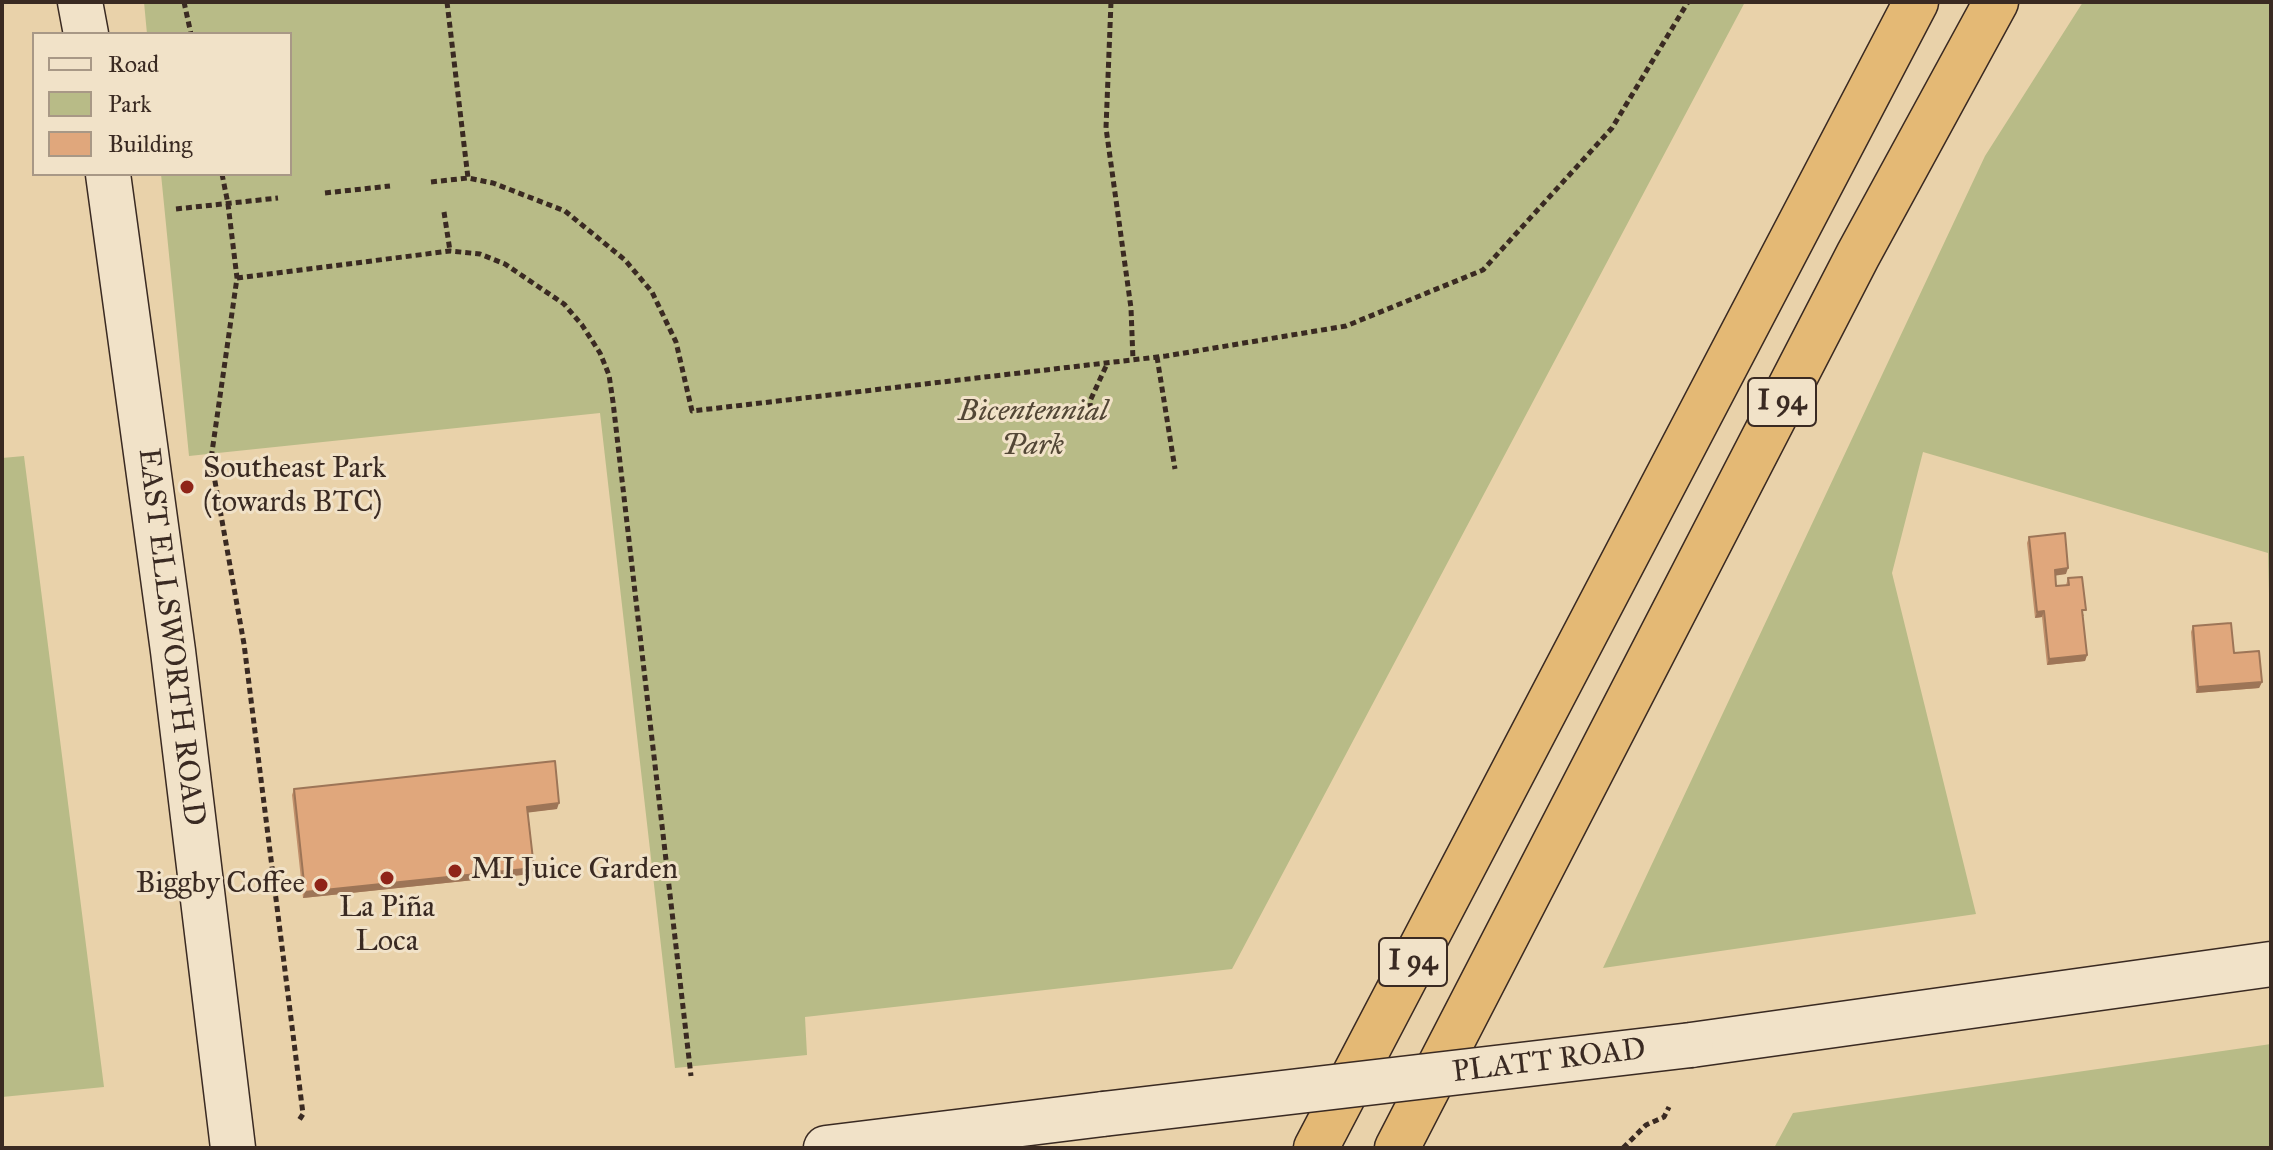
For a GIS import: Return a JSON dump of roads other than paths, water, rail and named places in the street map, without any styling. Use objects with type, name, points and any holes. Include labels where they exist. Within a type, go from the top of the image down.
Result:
[{"type":"highway","name":"I 94","points":[[1316,1148],[1916,2]]},
{"type":"highway","name":"I 94","points":[[1397,1148],[1858,255],[1996,2]]},
{"type":"main road","points":[[80,2],[86,32]]},
{"type":"main road","name":"EAST ELLSWORTH ROAD","points":[[108,176],[173,651],[233,1148]]},
{"type":"main road","name":"PLATT ROAD","points":[[826,1148],[1691,1045],[2271,964]]},
{"type":"place","name":"Southeast Park (towards BTC)","points":[[187,487]]},
{"type":"place","name":"MI Juice Garden","points":[[455,871]]},
{"type":"place","name":"La Piña Loca","points":[[387,878]]},
{"type":"place","name":"Biggby Coffee","points":[[321,885]]},
{"type":"park label","name":"Bicentennial Park","points":[[1033,430]]}]
